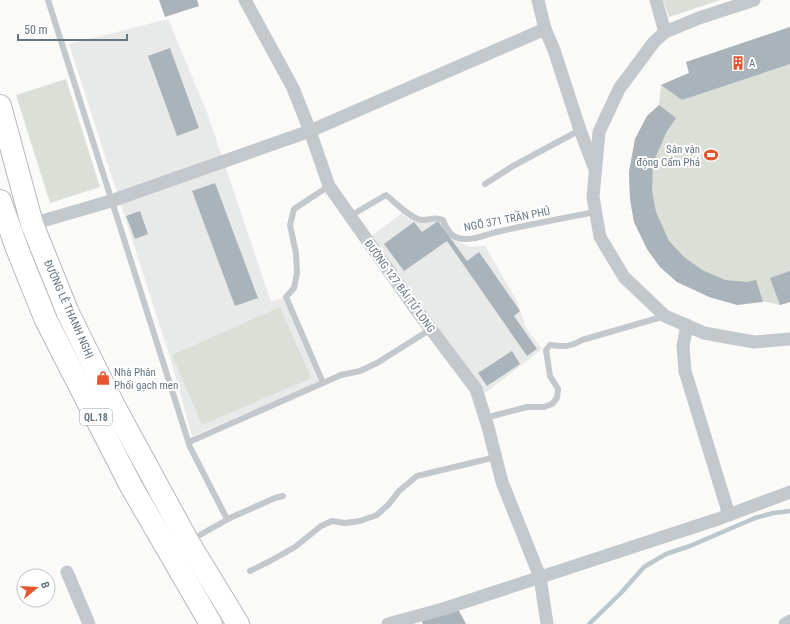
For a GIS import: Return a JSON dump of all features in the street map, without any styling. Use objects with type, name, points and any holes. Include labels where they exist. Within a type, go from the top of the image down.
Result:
[{"type":"highway","name":"ĐƯỜNG LÊ THANH NGHỊ","points":[[0,106],[32,224],[68,313],[114,406],[188,542],[238,624]]},
{"type":"highway","name":"ĐƯỜNG LÊ THANH NGHỊ","points":[[0,201],[18,252],[46,320],[131,486],[211,624]]},
{"type":"street","name":"ĐƯỜNG 127 BÁI TỬ LONG","points":[[245,0],[292,88],[310,131],[329,186],[431,329],[476,389],[502,482],[540,577],[547,624]]},
{"type":"street","points":[[538,0],[545,29],[554,50],[580,130],[595,169]]},
{"type":"street","points":[[656,0],[665,32]]},
{"type":"street","points":[[754,0],[699,18],[665,32],[654,42],[619,89],[599,132],[592,197],[600,237],[624,277],[666,316],[704,333],[754,342],[790,339]]},
{"type":"street","points":[[32,224],[111,201],[310,131],[545,29]]},
{"type":"street","points":[[687,325],[683,346],[685,371],[729,515]]},
{"type":"street","points":[[388,624],[443,609],[729,515],[790,492]]},
{"type":"street","points":[[67,572],[89,624]]},
{"type":"street","points":[[785,624],[790,621]]},
{"type":"lane","points":[[48,0],[189,442],[227,519]]},
{"type":"lane","points":[[485,184],[514,166],[580,130]]},
{"type":"lane","points":[[323,383],[286,297],[294,288],[297,273],[296,253],[290,225],[294,209],[329,186]]},
{"type":"lane","name":"NGÕ 371 TRẦN PHÚ","points":[[350,216],[386,194],[411,215],[421,220],[437,217],[443,220],[448,231],[458,238],[464,239],[476,238],[498,231],[595,212]]},
{"type":"lane","points":[[485,418],[527,407],[544,407],[552,404],[558,398],[558,389],[550,376],[546,350],[550,345],[574,345],[582,340],[666,316]]},
{"type":"lane","points":[[189,442],[341,375],[360,371],[377,363],[431,329]]},
{"type":"lane","points":[[250,571],[295,547],[321,526],[332,521],[345,523],[360,521],[377,515],[389,504],[399,491],[418,476],[496,457]]},
{"type":"lane","points":[[188,542],[227,519],[283,496]]},
{"type":"shaded area","points":[[663,0],[720,0],[669,17]]},
{"type":"shaded area","points":[[168,19],[208,115],[271,302],[283,298],[319,383],[192,436],[169,354],[69,44]]},
{"type":"shaded area","name":"Sân vận động Cẩm Phả","points":[[790,27],[790,302],[780,305],[677,282],[660,267],[647,249],[634,222],[630,199],[629,172],[635,139],[647,116],[659,105],[661,85],[689,73],[686,62]]},
{"type":"shaded area","points":[[66,79],[100,187],[50,203],[16,95]]},
{"type":"shaded area","points":[[402,213],[409,219],[419,222],[441,221],[452,237],[458,242],[471,247],[485,246],[517,301],[526,328],[542,349],[484,394],[369,238]]},
{"type":"shaded area","points":[[280,307],[311,378],[202,425],[172,355]]},
{"type":"building","points":[[159,0],[197,0],[199,6],[165,17]]},
{"type":"building","name":"A","points":[[790,27],[790,64],[682,100],[661,85],[689,73],[686,62]]},
{"type":"building","points":[[170,48],[199,128],[177,136],[148,56]]},
{"type":"building","points":[[659,105],[676,118],[667,131],[653,163],[652,191],[656,212],[669,241],[684,257],[702,270],[725,280],[747,282],[756,280],[763,302],[737,305],[709,297],[677,282],[660,267],[647,249],[634,222],[630,199],[629,172],[635,139],[647,116]]},
{"type":"building","points":[[215,183],[258,298],[235,306],[192,191]]},
{"type":"building","points":[[140,211],[148,234],[135,239],[126,216]]},
{"type":"building","points":[[438,221],[467,261],[479,252],[520,311],[514,316],[537,349],[527,356],[447,241],[404,271],[384,244],[414,222],[422,232]]},
{"type":"building","points":[[790,271],[790,302],[780,305],[770,278]]},
{"type":"building","points":[[512,351],[520,364],[487,386],[478,373]]},
{"type":"building","points":[[457,607],[466,624],[423,624],[420,618]]},
{"type":"waterway","points":[[589,624],[621,593],[644,567],[666,554],[690,546],[755,518],[773,513],[790,511]]},
{"type":"place","name":"A","points":[[738,63]]},
{"type":"place","name":"Sân vận động Cẩm Phả","points":[[711,155]]},
{"type":"place","name":"Nhà Phân Phối gạch men","points":[[103,378]]}]
